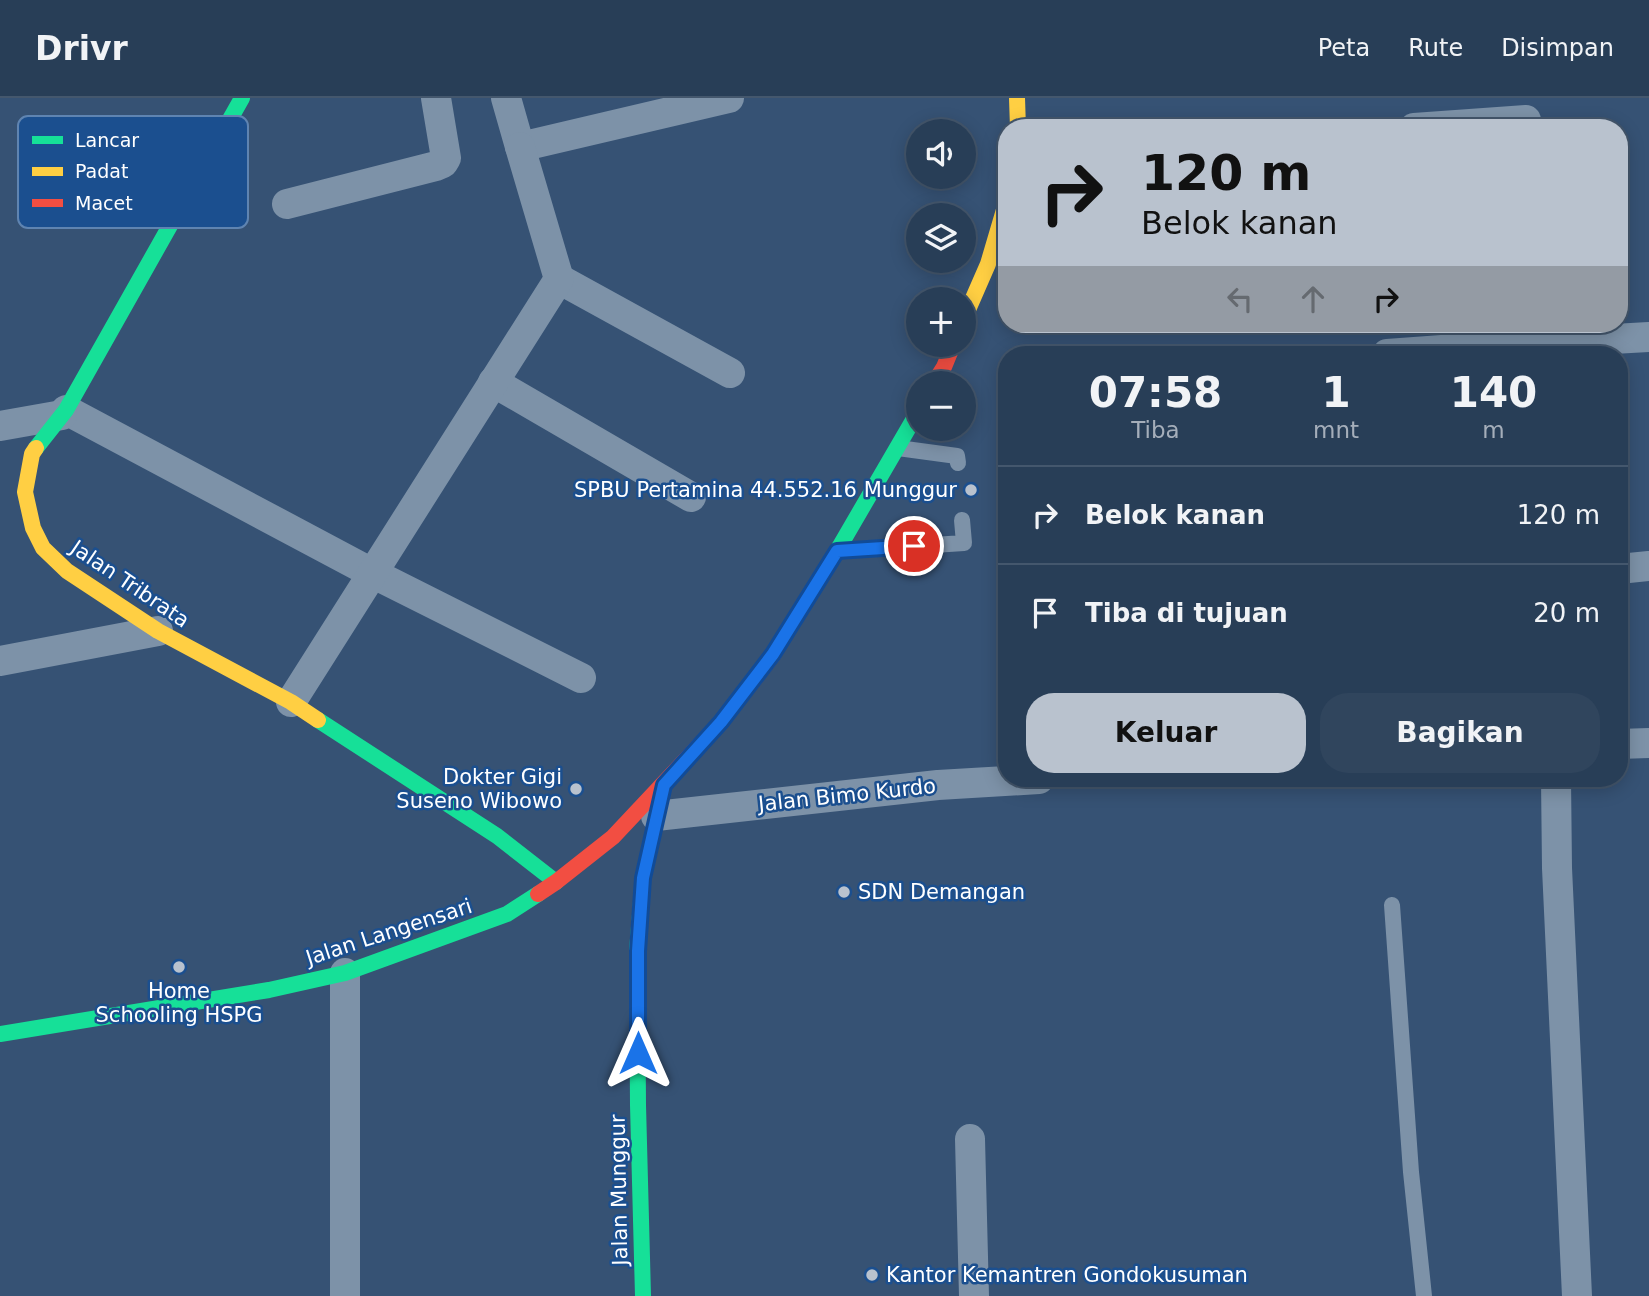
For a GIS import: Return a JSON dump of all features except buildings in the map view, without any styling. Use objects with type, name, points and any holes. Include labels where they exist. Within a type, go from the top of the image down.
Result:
[{"type":"street","name":"Jalan Tribrata","points":[[232,116],[242,98]]},
{"type":"street","points":[[287,204],[443,163],[446,158],[436,98]]},
{"type":"street","points":[[506,98],[559,279],[730,373]]},
{"type":"street","points":[[520,146],[729,98]]},
{"type":"street","points":[[1017,98],[1018,119]]},
{"type":"street","points":[[1492,119],[1526,115]]},
{"type":"street","name":"Jalan Tribrata","points":[[168,228],[64,412],[32,454],[25,492],[33,528],[43,548],[67,571],[158,631],[290,702],[497,836],[556,882]]},
{"type":"street","points":[[976,292],[998,230]]},
{"type":"street","points":[[290,702],[559,279]]},
{"type":"street","points":[[1471,346],[1524,341],[1649,337]]},
{"type":"street","points":[[493,382],[691,497]]},
{"type":"street","points":[[0,426],[64,412],[372,573],[581,678]]},
{"type":"street","name":"Jalan Munggur","points":[[643,1296],[638,1105],[638,951],[643,878],[664,785],[721,722],[773,654],[906,432]]},
{"type":"street","points":[[1628,568],[1649,566]]},
{"type":"street","points":[[0,661],[158,631]]},
{"type":"street","points":[[1628,744],[1649,743]]},
{"type":"street","name":"Jalan Bimo Kurdo","points":[[656,816],[938,785],[998,781]]},
{"type":"street","name":"Jalan Langensari","points":[[0,1034],[269,990],[345,973],[428,944],[507,914],[556,882],[612,837],[664,785]]},
{"type":"street","points":[[1556,787],[1577,1296]]},
{"type":"street","points":[[345,973],[345,1296]]},
{"type":"street","points":[[970,1139],[974,1296]]},
{"type":"lane","points":[[897,447],[957,456],[958,463]]},
{"type":"lane","points":[[837,551],[964,543],[962,520]]},
{"type":"lane","points":[[1392,905],[1411,1172],[1423,1296]]},
{"type":"traffic: fast","points":[[232,116],[242,98]]},
{"type":"traffic: fast","points":[[36,448],[66,410],[169,228]]},
{"type":"traffic: fast","points":[[783,638],[906,432]]},
{"type":"traffic: fast","points":[[318,720],[497,836],[556,882]]},
{"type":"traffic: fast","points":[[643,1296],[637,951],[643,878],[664,784]]},
{"type":"traffic: fast","points":[[0,1034],[269,990],[345,973],[507,914],[538,894]]},
{"type":"traffic: slow","points":[[1017,98],[1018,119]]},
{"type":"traffic: slow","points":[[976,292],[998,230]]},
{"type":"traffic: slow","points":[[36,448],[32,454],[25,492],[33,528],[43,548],[67,571],[158,631],[291,702],[318,720]]},
{"type":"traffic: jam","points":[[942,371],[948,357]]},
{"type":"traffic: jam","points":[[538,894],[613,837],[721,722],[783,638]]},
{"type":"place","name":"SPBU Pertamina 44.552.16 Munggur","points":[[971,490]]},
{"type":"place","name":"Dokter Gigi Suseno Wibowo","points":[[576,789]]},
{"type":"place","name":"SDN Demangan","points":[[844,892]]},
{"type":"place","name":"Home Schooling HSPG","points":[[179,967]]},
{"type":"place","name":"Kantor Kemantren Gondokusuman","points":[[872,1275]]},
{"type":"route","points":[[638,1053],[638,951],[643,878],[664,785],[721,722],[773,654],[837,551],[914,546]]}]
